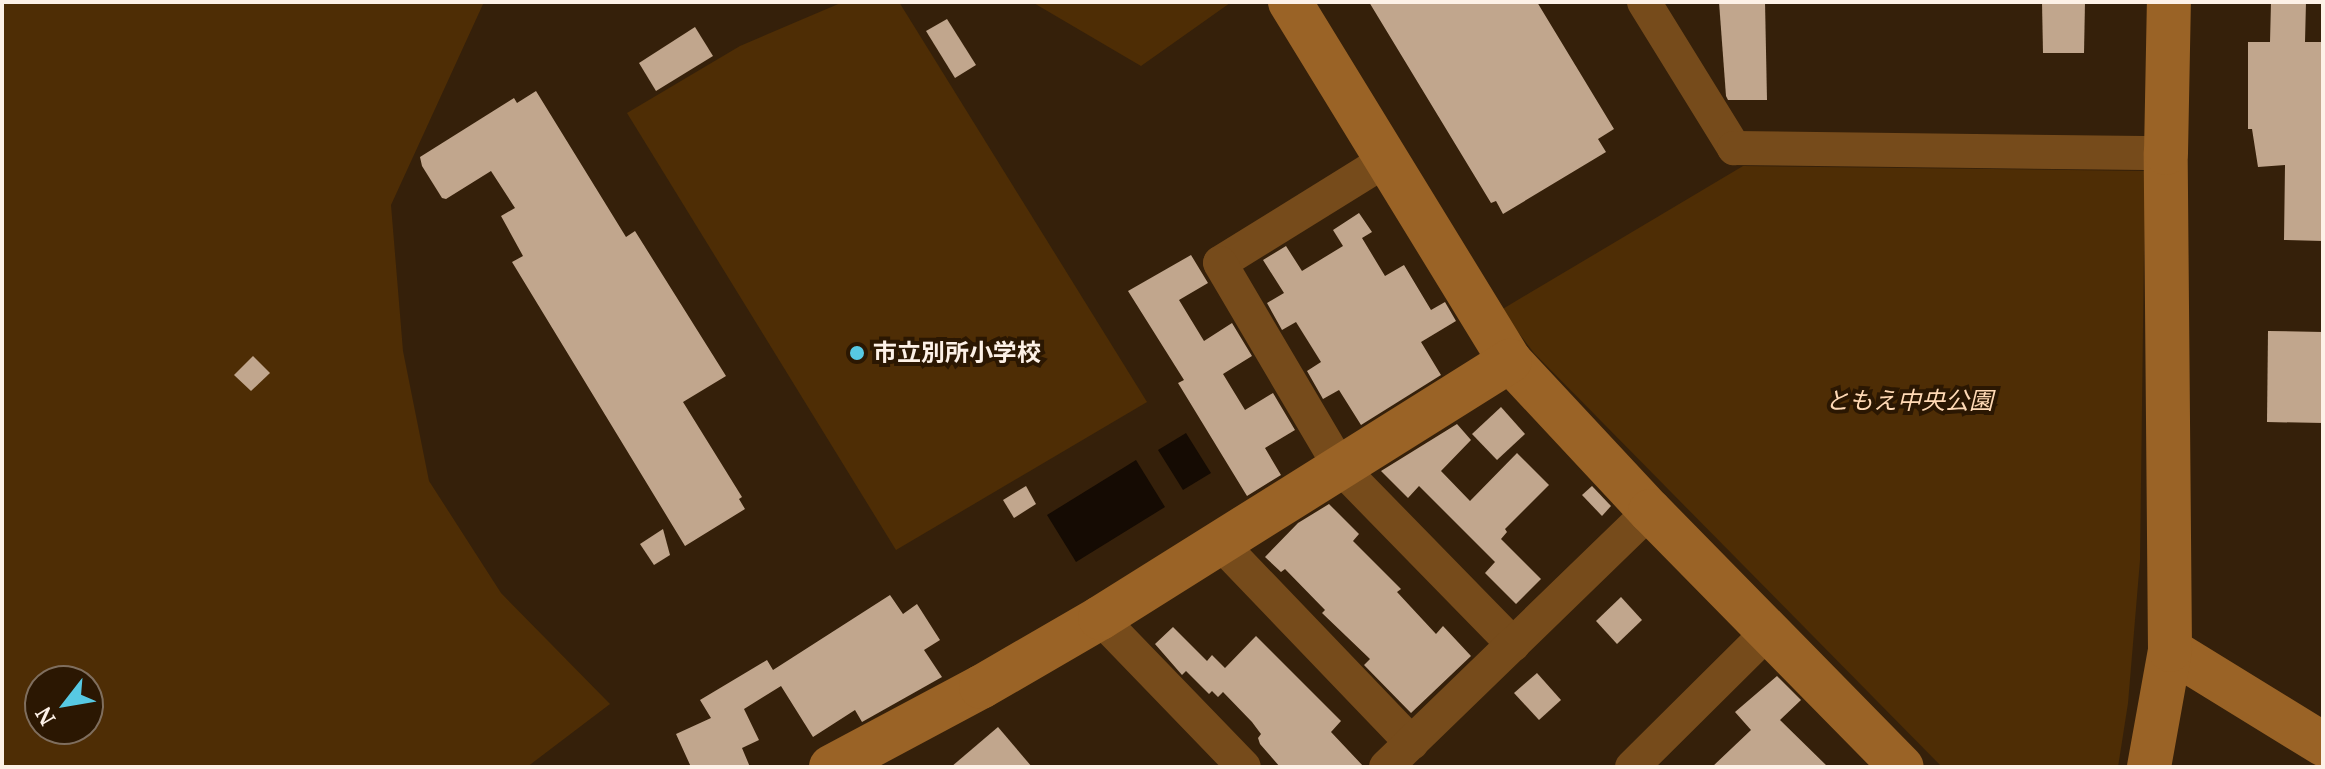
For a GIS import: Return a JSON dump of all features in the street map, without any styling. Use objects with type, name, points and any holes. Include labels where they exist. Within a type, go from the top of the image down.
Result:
[{"type":"street","points":[[1290,2],[1510,361],[1650,511],[1902,767]]},
{"type":"street","points":[[1644,2],[1734,148],[2166,153]]},
{"type":"street","points":[[2149,767],[2170,650],[2166,153],[2169,2]]},
{"type":"street","points":[[1386,160],[1220,263],[1340,467],[1513,644]]},
{"type":"street","points":[[831,767],[981,687],[1100,618],[1510,361]]},
{"type":"street","points":[[1386,767],[1650,511]]},
{"type":"street","points":[[1220,543],[1412,743]]},
{"type":"street","points":[[1100,618],[1237,765]]},
{"type":"street","points":[[1632,767],[1768,632]]},
{"type":"street","points":[[2170,650],[2323,744]]},
{"type":"green space","points":[[2,2],[484,2],[391,205],[403,351],[429,481],[501,593],[610,704],[527,767],[2,767]]},
{"type":"green space","points":[[843,2],[899,2],[1147,402],[896,550],[627,113],[740,46]]},
{"type":"green space","points":[[1032,2],[1230,2],[1230,3],[1141,66]]},
{"type":"green space","name":"ともえ中央公園","points":[[1743,166],[2145,171],[2140,560],[2128,703],[2118,767],[1942,767],[1534,353],[1501,310]]},
{"type":"shaded area","points":[[1186,433],[1211,473],[1183,490],[1158,450]]},
{"type":"shaded area","points":[[1136,460],[1165,507],[1076,562],[1047,515]]},
{"type":"building","points":[[1369,2],[1537,2],[1614,129],[1598,139],[1606,152],[1503,214],[1496,201],[1491,203]]},
{"type":"building","points":[[1719,2],[1765,2],[1767,100],[1728,100],[1726,96]]},
{"type":"building","points":[[2042,2],[2085,2],[2084,53],[2043,53]]},
{"type":"building","points":[[2271,2],[2306,2],[2305,42],[2323,42],[2323,241],[2284,240],[2285,165],[2258,167],[2252,129],[2248,129],[2248,42],[2270,42]]},
{"type":"building","points":[[947,19],[976,65],[955,78],[926,31]]},
{"type":"building","points":[[695,27],[713,56],[656,91],[639,63]]},
{"type":"building","points":[[536,91],[626,237],[635,231],[726,376],[683,402],[742,497],[739,499],[745,509],[685,546],[512,262],[523,256],[501,216],[515,208],[491,171],[446,199],[442,198],[422,166],[420,157],[514,98],[517,103]]},
{"type":"building","points":[[1359,213],[1372,232],[1362,238],[1385,276],[1404,265],[1431,310],[1445,302],[1456,321],[1421,342],[1441,375],[1361,425],[1339,390],[1323,399],[1307,371],[1321,362],[1296,322],[1282,330],[1267,303],[1284,293],[1263,260],[1286,246],[1302,271],[1343,246],[1333,230]]},
{"type":"building","points":[[1191,255],[1208,283],[1179,300],[1204,341],[1232,323],[1252,356],[1223,374],[1245,410],[1273,393],[1295,430],[1265,448],[1281,475],[1247,496],[1178,383],[1184,380],[1128,291]]},
{"type":"building","points":[[2268,331],[2323,332],[2323,423],[2267,422]]},
{"type":"building","points":[[253,356],[270,373],[251,391],[234,375]]},
{"type":"building","points":[[1501,407],[1525,434],[1497,460],[1472,434]]},
{"type":"building","points":[[1457,424],[1471,440],[1441,471],[1470,501],[1517,453],[1549,485],[1505,529],[1507,532],[1501,539],[1541,579],[1516,604],[1485,573],[1495,562],[1419,486],[1408,498],[1381,471]]},
{"type":"building","points":[[1026,486],[1036,504],[1014,518],[1003,500]]},
{"type":"building","points":[[1592,486],[1611,506],[1602,516],[1582,495]]},
{"type":"building","points":[[1329,504],[1359,534],[1353,541],[1401,589],[1397,592],[1436,634],[1443,626],[1471,656],[1411,713],[1364,665],[1370,659],[1322,613],[1325,610],[1285,569],[1281,572],[1265,557],[1298,523]]},
{"type":"building","points":[[663,529],[670,555],[654,565],[640,544]]},
{"type":"building","points":[[890,595],[903,614],[917,604],[940,640],[924,650],[942,677],[862,722],[855,710],[813,737],[781,686],[744,709],[759,740],[742,748],[750,767],[691,767],[676,734],[711,718],[700,700],[767,660],[773,670]]},
{"type":"building","points":[[1621,597],[1642,620],[1617,644],[1596,621]]},
{"type":"building","points":[[1173,627],[1207,661],[1212,655],[1225,668],[1256,636],[1341,721],[1331,732],[1364,767],[1280,767],[1260,744],[1258,738],[1261,734],[1252,722],[1223,692],[1218,697],[1212,691],[1209,694],[1186,671],[1182,675],[1155,644]]},
{"type":"building","points":[[1537,673],[1561,700],[1539,720],[1514,693]]},
{"type":"building","points":[[1777,676],[1801,700],[1780,720],[1828,767],[1712,767],[1751,730],[1735,712]]},
{"type":"building","points":[[998,727],[1032,767],[951,767]]},
{"type":"place","name":"市立別所小学校","points":[[857,353]]}]
